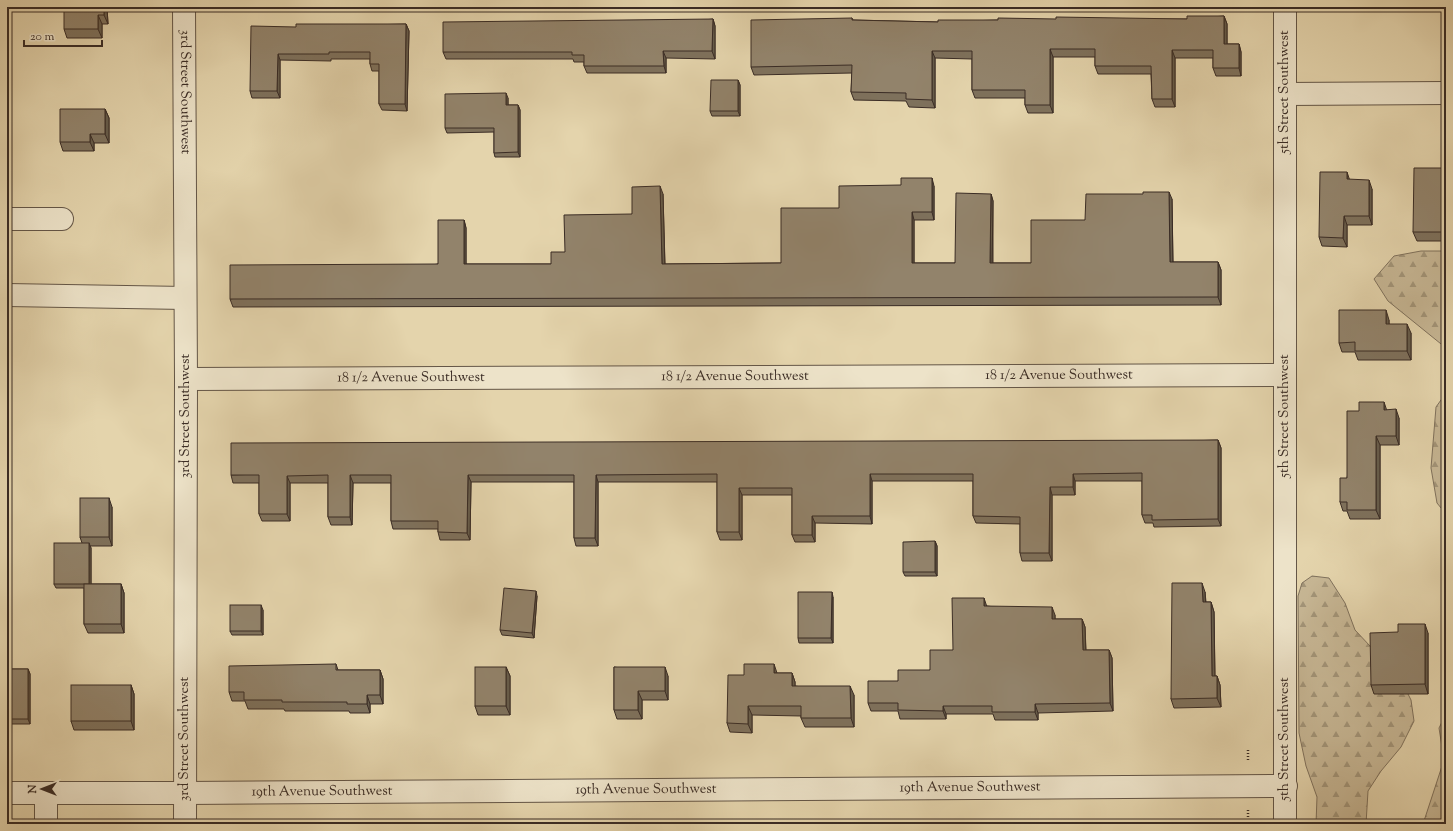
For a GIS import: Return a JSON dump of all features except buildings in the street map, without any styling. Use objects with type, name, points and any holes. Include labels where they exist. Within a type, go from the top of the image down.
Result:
[{"type":"street","name":"3rd Street Southwest","points":[[184,7],[186,379],[184,824]]},
{"type":"street","name":"5th Street Southwest","points":[[1285,7],[1286,824]]},
{"type":"street","points":[[1285,94],[1446,94]]},
{"type":"street","points":[[7,219],[62,219]]},
{"type":"street","points":[[7,296],[185,298]]},
{"type":"street","name":"18 1/2 Avenue Southwest","points":[[186,379],[1285,375]]},
{"type":"street","name":"19th Avenue Southwest","points":[[7,793],[1286,786]]},
{"type":"street","points":[[46,793],[46,824]]},
{"type":"path","points":[[750,823],[1248,823]]},
{"type":"green space","points":[[1421,251],[1446,251],[1446,348],[1388,301],[1374,279],[1394,256]]},
{"type":"green space","points":[[1446,393],[1446,514],[1437,503],[1431,468],[1436,407]]},
{"type":"green space","points":[[1312,576],[1329,578],[1345,603],[1355,630],[1400,678],[1411,700],[1414,721],[1401,747],[1381,771],[1368,791],[1366,824],[1316,824],[1317,797],[1306,766],[1299,733],[1298,596],[1302,583]]},
{"type":"green space","points":[[1446,714],[1446,824],[1423,824],[1444,760],[1439,728]]}]
